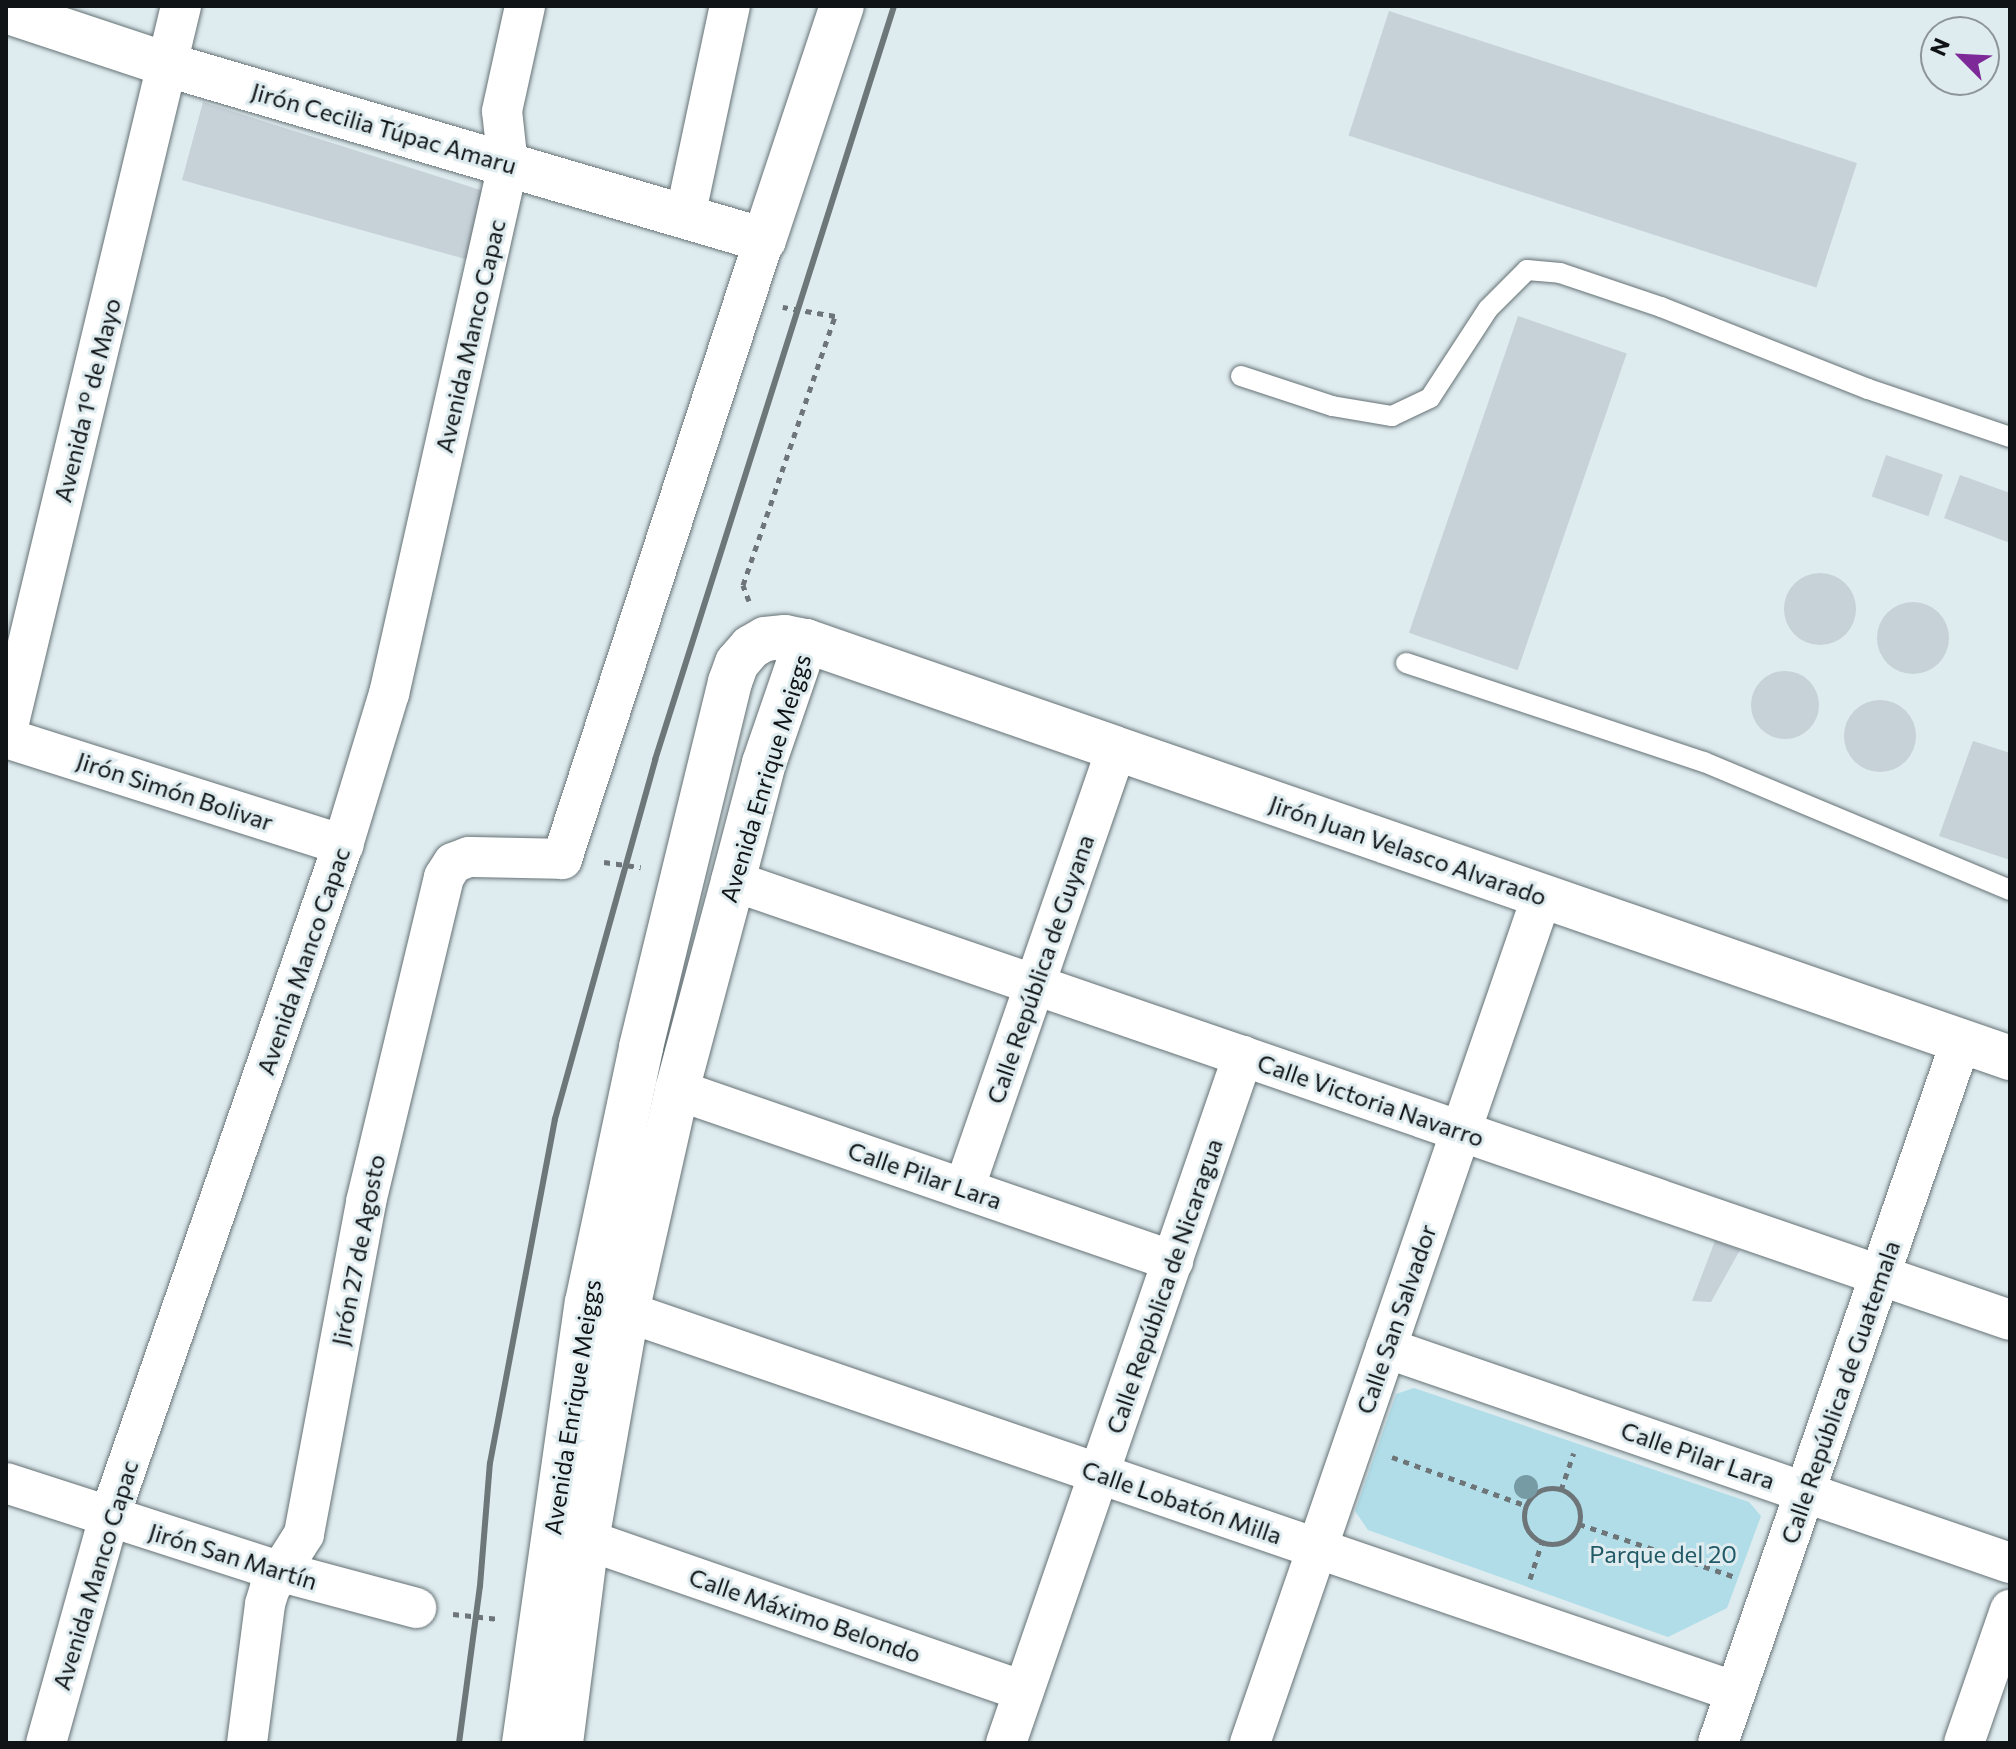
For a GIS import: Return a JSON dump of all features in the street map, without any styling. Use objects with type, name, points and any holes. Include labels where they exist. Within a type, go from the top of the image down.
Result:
[{"type":"street","name":"Avenida 1º de Mayo","points":[[6,737],[181,6]]},
{"type":"street","name":"Avenida Manco Capac","points":[[46,1743],[109,1518],[343,845],[389,694],[508,165],[502,111],[525,6]]},
{"type":"street","points":[[685,217],[730,6]]},
{"type":"street","points":[[562,859],[842,6]]},
{"type":"street","name":"Jirón Cecilia Túpac Amaru","points":[[6,11],[168,65],[764,240]]},
{"type":"street","name":"Jirón Juan Velasco Alvarado","points":[[786,640],[1116,749],[2010,1058]]},
{"type":"street","name":"Avenida Enrique Meiggs","points":[[524,1743],[590,1288],[681,876],[730,682],[744,655],[786,640],[764,763],[677,1090],[627,1312],[587,1540],[561,1743]]},
{"type":"street","name":"Jirón Simón Bolivar","points":[[6,737],[343,845]]},
{"type":"street","name":"Calle República de Guyana","points":[[964,1189],[1116,749]]},
{"type":"street","name":"Jirón 27 de Agosto","points":[[247,1743],[265,1604],[304,1534],[366,1202],[444,877],[453,863],[469,857],[562,859]]},
{"type":"street","name":"Calle Victoria Navarro","points":[[733,881],[2010,1320]]},
{"type":"street","name":"Calle San Salvador","points":[[1250,1743],[1542,896]]},
{"type":"street","name":"Calle República de Guatemala","points":[[1718,1743],[1961,1041]]},
{"type":"street","name":"Calle República de Nicaragua","points":[[1006,1743],[1243,1056]]},
{"type":"street","name":"Calle Pilar Lara","points":[[677,1090],[1173,1261]]},
{"type":"street","name":"Calle Lobatón Milla","points":[[627,1312],[1736,1692]]},
{"type":"street","name":"Calle Pilar Lara","points":[[1386,1348],[2010,1563]]},
{"type":"street","name":"Jirón San Martín","points":[[6,1483],[282,1572],[416,1608]]},
{"type":"street","name":"Calle Máximo Belondo","points":[[587,1540],[1024,1691]]},
{"type":"street","points":[[1964,1743],[2010,1610]]},
{"type":"lane","points":[[1241,376],[1332,406],[1392,416],[1430,398],[1488,309],[1527,270],[1560,273],[1647,302],[1868,389],[2010,437]]},
{"type":"lane","points":[[1406,663],[1704,762],[2010,890]]},
{"type":"path","points":[[771,305],[835,316],[743,585],[786,640]]},
{"type":"path","points":[[562,859],[627,864],[681,876]]},
{"type":"path","points":[[1353,1443],[1527,1506]]},
{"type":"path","points":[[1561,1490],[1576,1502],[1579,1524],[1562,1542],[1542,1542],[1526,1527],[1527,1506],[1541,1491],[1561,1490]]},
{"type":"path","points":[[1579,1524],[1771,1589]]},
{"type":"path","points":[[416,1608],[539,1624]]},
{"type":"green space","name":"Parque del 20","points":[[1414,1388],[1749,1502],[1761,1516],[1727,1608],[1668,1637],[1368,1530],[1355,1511],[1396,1394]]},
{"type":"building","points":[[1389,11],[1857,163],[1816,288],[1349,136]]},
{"type":"building","points":[[203,102],[490,193],[476,262],[182,180]]},
{"type":"building","points":[[1518,316],[1627,353],[1518,670],[1409,633]]},
{"type":"building","points":[[1886,455],[1943,475],[1928,516],[1872,497]]},
{"type":"building","points":[[1960,475],[2010,493],[2010,543],[1944,518]]},
{"type":"building","points":[[1820,573],[1846,583],[1856,609],[1846,635],[1820,645],[1794,635],[1784,609],[1794,583]]},
{"type":"building","points":[[1906,602],[1920,602],[1939,612],[1949,631],[1949,645],[1939,664],[1920,674],[1906,674],[1887,664],[1877,645],[1877,631],[1887,612]]},
{"type":"building","points":[[1792,671],[1813,686],[1819,705],[1817,718],[1809,729],[1792,739],[1778,739],[1761,729],[1753,718],[1751,698],[1761,681],[1772,673]]},
{"type":"building","points":[[1880,700],[1906,710],[1916,736],[1906,762],[1880,772],[1854,762],[1844,736],[1854,710]]},
{"type":"building","points":[[1973,741],[2010,753],[2010,860],[1939,836]]},
{"type":"building","points":[[1715,1241],[1740,1250],[1711,1302],[1692,1301]]},
{"type":"railway","points":[[459,1743],[480,1586],[490,1463],[555,1119],[655,760],[894,6]]}]
